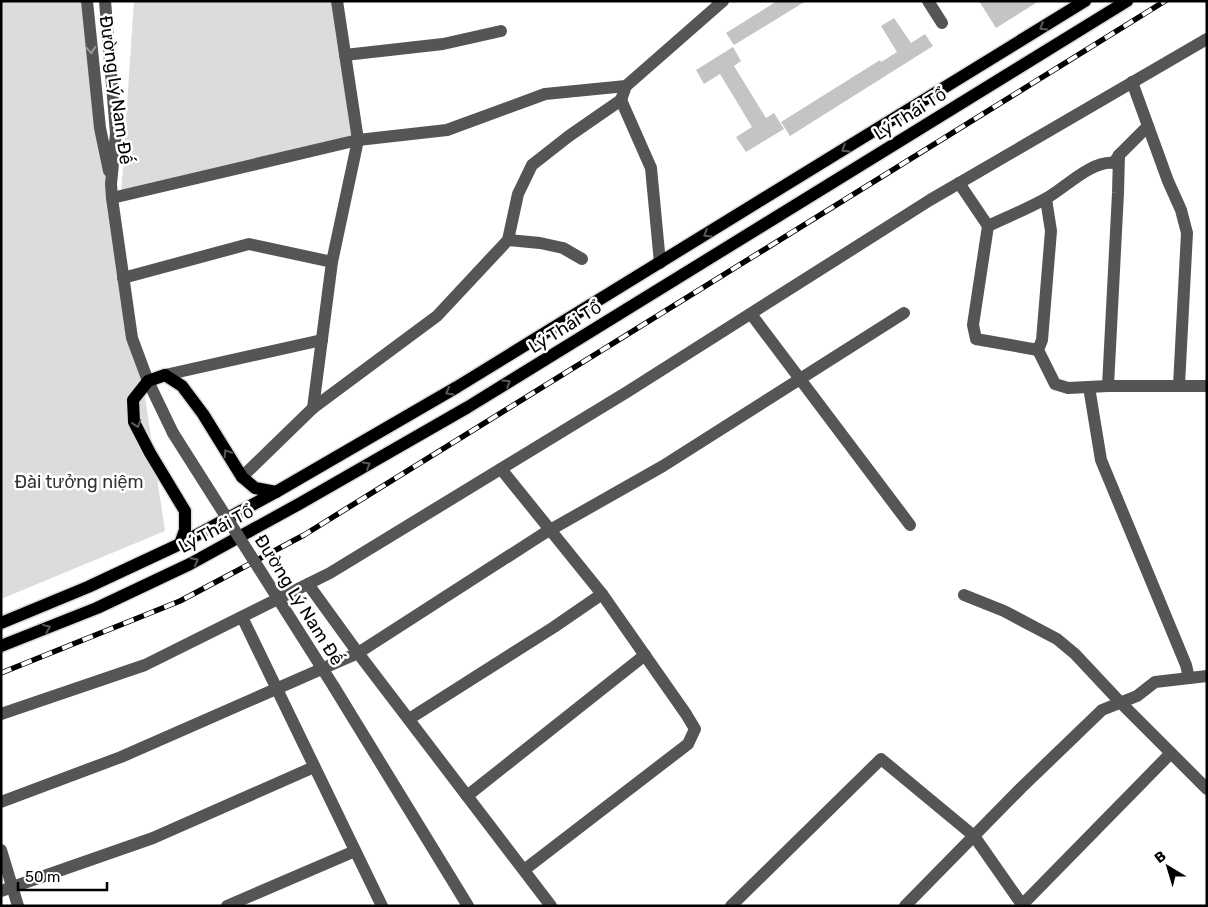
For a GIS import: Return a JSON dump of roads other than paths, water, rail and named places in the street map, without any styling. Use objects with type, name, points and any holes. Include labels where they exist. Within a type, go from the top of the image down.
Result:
[{"type":"main road","name":"Lý Thái Tổ","points":[[1,622],[79,591],[180,544],[332,460],[660,263],[1085,1]]},
{"type":"main road","name":"Lý Thái Tổ","points":[[1,646],[97,608],[190,564],[344,478],[468,407],[1128,1]]},
{"type":"main road","points":[[180,544],[185,530],[185,511],[150,453],[134,422],[133,400],[148,381],[165,375],[182,386],[203,414],[242,477],[255,488],[276,492]]},
{"type":"main road","points":[[332,460],[344,478]]},
{"type":"main road","points":[[113,576],[123,596]]},
{"type":"street","name":"Đường Lý Nam Đế","points":[[87,1],[100,128],[111,184],[132,338],[148,381],[172,433],[334,688],[468,906]]},
{"type":"street","name":"Đường Lý Nam Đế","points":[[105,1],[116,133],[111,184]]},
{"type":"street","points":[[313,408],[332,262],[358,140],[337,1]]},
{"type":"street","points":[[242,477],[313,408],[437,316],[508,240],[518,194],[532,165],[569,136],[621,100],[626,86],[723,1]]},
{"type":"street","points":[[928,1],[942,24]]},
{"type":"street","points":[[345,55],[442,44],[501,31]]},
{"type":"street","points":[[1,714],[145,665],[330,573],[627,392],[930,200],[1207,39]]},
{"type":"street","points":[[1132,82],[1168,181],[1181,210],[1187,233],[1179,386]]},
{"type":"street","points":[[112,198],[358,140],[447,130],[545,94],[626,86]]},
{"type":"street","points":[[621,100],[651,168],[660,263]]},
{"type":"street","points":[[988,226],[1046,199],[1090,169],[1108,162],[1114,163],[1119,155],[1148,126]]},
{"type":"street","points":[[1108,386],[1119,155]]},
{"type":"street","points":[[958,183],[988,226],[973,325],[976,339],[1038,350]]},
{"type":"street","points":[[1046,199],[1051,231],[1042,340],[1038,350],[1055,384],[1068,388],[1207,386]]},
{"type":"street","points":[[508,240],[540,243],[563,248],[582,259]]},
{"type":"street","points":[[123,278],[249,244],[332,262]]},
{"type":"street","points":[[1,802],[121,757],[358,653],[550,530],[663,466],[904,313]]},
{"type":"street","points":[[751,314],[910,524]]},
{"type":"street","points":[[165,375],[322,340]]},
{"type":"street","points":[[1089,387],[1101,460],[1186,665],[1189,678]]},
{"type":"street","points":[[500,469],[602,594],[695,729],[688,744],[524,870]]},
{"type":"street","points":[[308,584],[358,653],[551,906]]},
{"type":"street","points":[[409,719],[554,627],[602,594]]},
{"type":"street","points":[[964,595],[1004,611],[1057,639],[1075,654],[1207,789]]},
{"type":"street","points":[[242,617],[382,906]]},
{"type":"street","points":[[467,796],[645,655]]},
{"type":"street","points":[[905,906],[1102,710],[1137,696],[1155,682],[1207,676]]},
{"type":"street","points":[[731,906],[881,759],[974,836],[1022,905],[1171,753]]},
{"type":"street","points":[[7,889],[153,838],[314,767]]},
{"type":"street","points":[[1,850],[7,889],[18,906]]},
{"type":"street","points":[[227,906],[355,850]]},
{"type":"railway","points":[[1,673],[180,601],[304,535],[1165,1]]},
{"type":"park label","name":"Đài tưởng niệm","points":[[79,482]]}]
